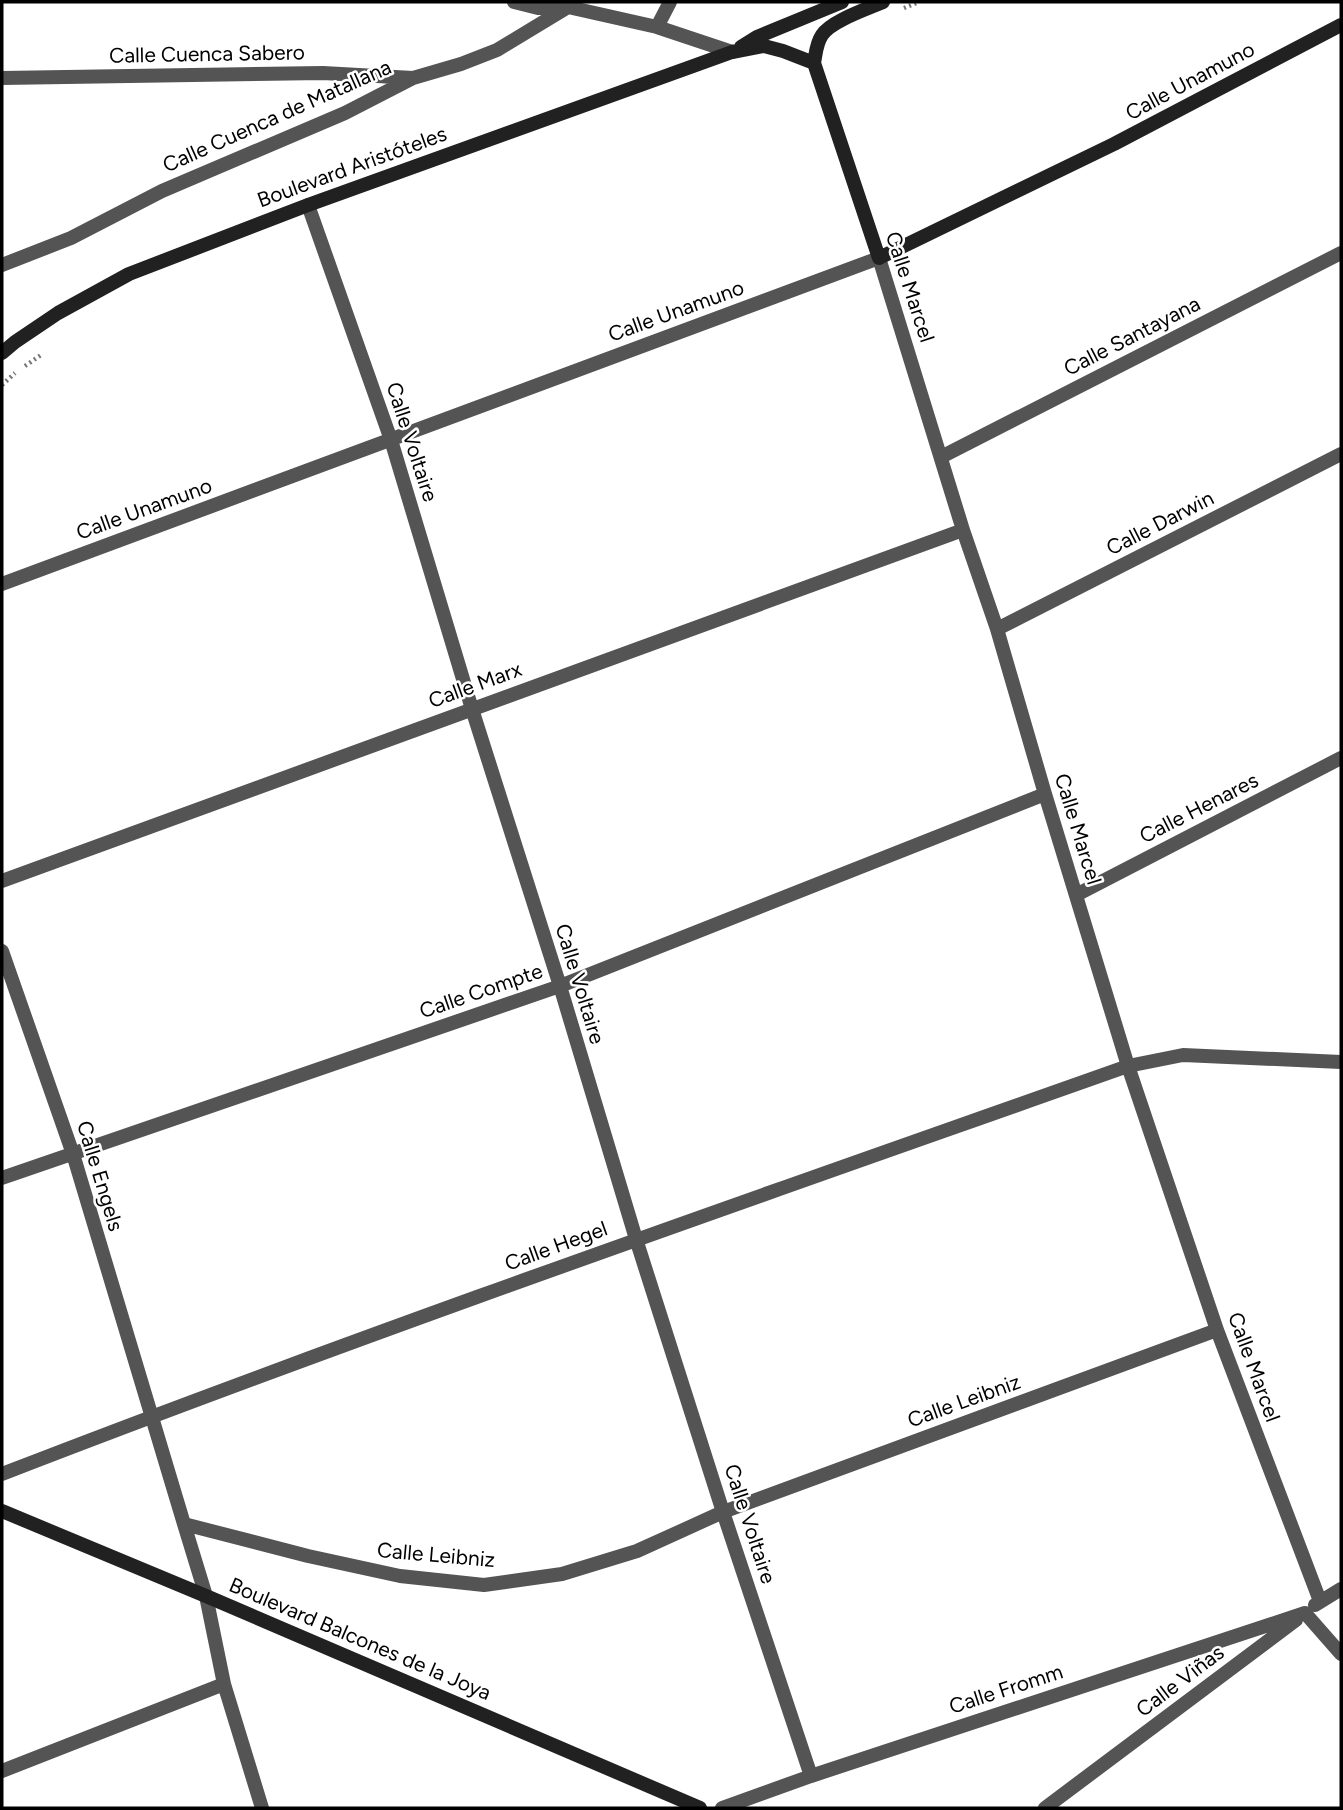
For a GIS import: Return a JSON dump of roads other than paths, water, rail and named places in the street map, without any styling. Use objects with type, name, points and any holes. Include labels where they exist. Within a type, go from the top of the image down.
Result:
[{"type":"street","points":[[514,2],[538,8],[566,4],[657,27],[732,52]]},
{"type":"street","points":[[657,27],[670,2]]},
{"type":"street","name":"Boulevard Aristóteles","points":[[732,52],[757,37],[842,2]]},
{"type":"street","points":[[814,63],[823,33],[883,2]]},
{"type":"street","name":"Calle Cuenca de Matallana","points":[[2,265],[71,238],[162,191],[345,113],[413,78],[497,50],[566,4]]},
{"type":"street","name":"Calle Unamuno","points":[[2,584],[879,258],[1114,144],[1341,25]]},
{"type":"street","name":"Boulevard Aristóteles","points":[[2,353],[58,313],[129,274],[309,205],[732,52],[764,46],[814,63]]},
{"type":"street","name":"Calle Marcel","points":[[814,63],[997,629],[1128,1066],[1217,1330],[1320,1601]]},
{"type":"street","name":"Calle Cuenca Sabero","points":[[2,78],[323,73],[413,78]]},
{"type":"street","name":"Calle Voltaire","points":[[309,205],[391,440],[636,1239],[811,1776]]},
{"type":"street","name":"Calle Santayana","points":[[941,457],[1341,253]]},
{"type":"street","name":"Calle Darwin","points":[[997,629],[1341,454]]},
{"type":"street","name":"Calle Marx","points":[[2,881],[963,530]]},
{"type":"street","name":"Calle Henares","points":[[1076,895],[1341,758]]},
{"type":"street","name":"Calle Compte","points":[[2,1178],[560,986],[1045,794]]},
{"type":"street","name":"Calle Engels","points":[[2,951],[73,1154],[184,1524]]},
{"type":"street","name":"Calle Hegel","points":[[2,1474],[150,1416],[636,1239],[1128,1066],[1183,1055],[1341,1062]]},
{"type":"street","name":"Calle Leibniz","points":[[184,1524],[400,1576],[484,1584],[562,1574],[637,1551],[723,1512],[1217,1330]]},
{"type":"street","name":"Boulevard Balcones de la Joya","points":[[2,1511],[700,1808]]},
{"type":"street","points":[[184,1524],[206,1596],[225,1684],[262,1808]]},
{"type":"street","name":"Calle Viñas","points":[[1045,1808],[1320,1601],[1341,1589]]},
{"type":"street","points":[[1305,1613],[1341,1654]]},
{"type":"street","name":"Calle Fromm","points":[[722,1808],[811,1776],[1305,1613]]},
{"type":"street","points":[[2,1772],[225,1684]]}]
